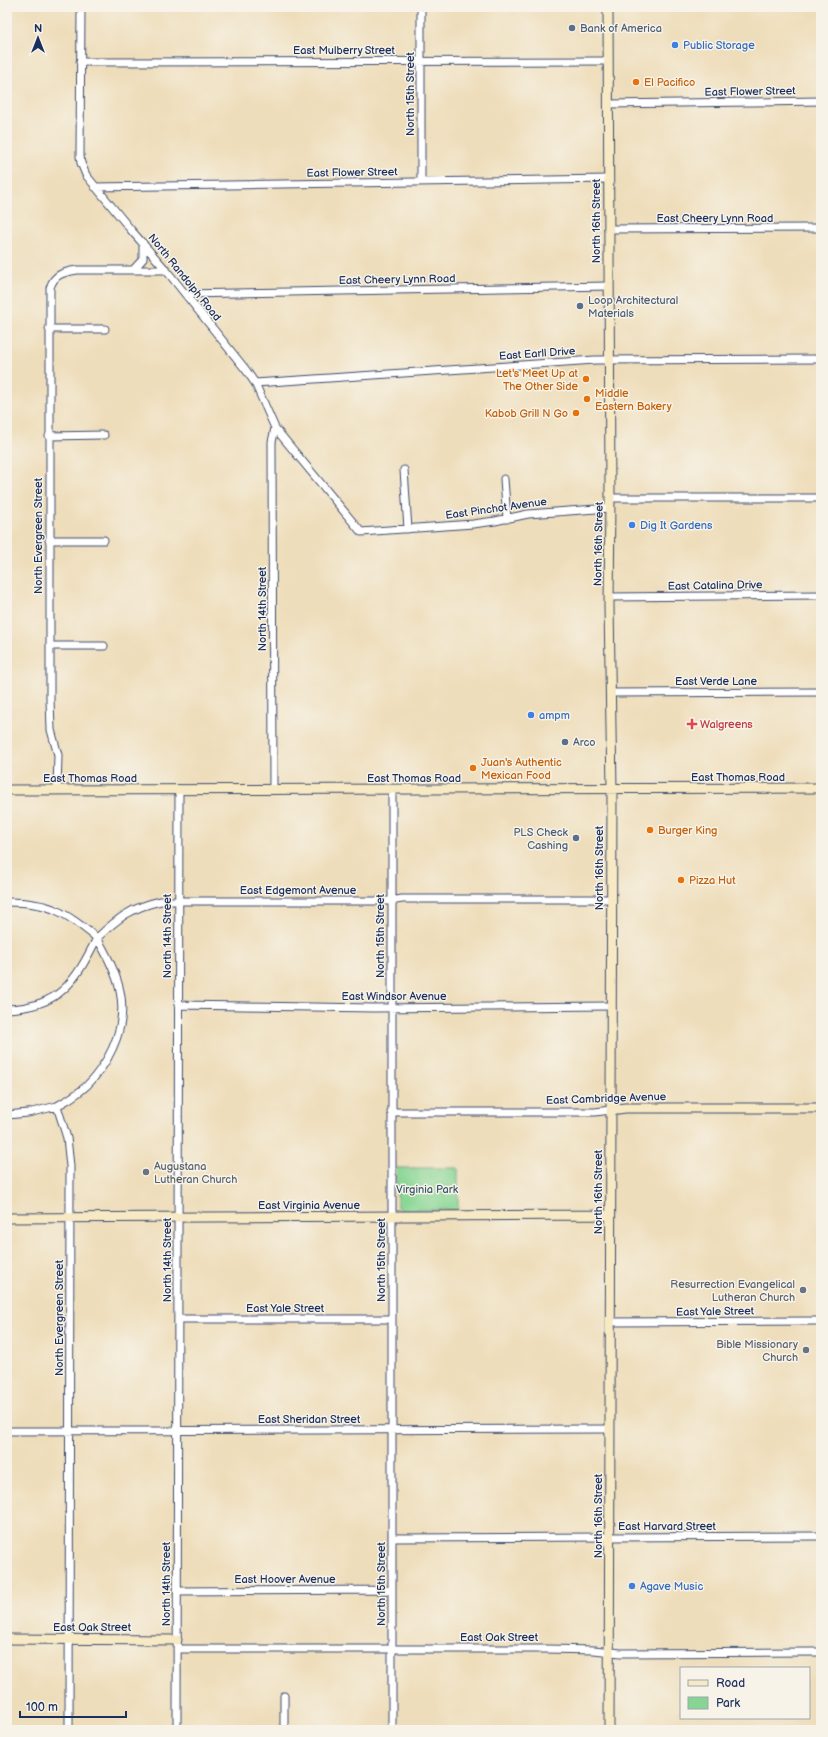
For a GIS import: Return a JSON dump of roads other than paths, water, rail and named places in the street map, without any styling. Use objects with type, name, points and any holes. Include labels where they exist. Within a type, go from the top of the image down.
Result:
[{"type":"main road","name":"North 16th Street","points":[[608,7],[609,597],[612,790],[610,1006],[609,1730]]},
{"type":"main road","name":"East Thomas Road","points":[[7,790],[612,790],[821,788]]},
{"type":"main road","name":"East Cambridge Avenue","points":[[611,1110],[625,1108],[821,1108]]},
{"type":"main road","name":"East Virginia Avenue","points":[[7,1218],[610,1215]]},
{"type":"main road","name":"East Oak Street","points":[[7,1639],[69,1639],[177,1645]]},
{"type":"street","name":"North Randolph Road","points":[[81,7],[81,163],[84,172],[166,270],[255,383],[275,428],[361,532]]},
{"type":"street","name":"North 15th Street","points":[[421,7],[421,182]]},
{"type":"street","name":"East Mulberry Street","points":[[80,62],[608,61]]},
{"type":"street","name":"East Flower Street","points":[[608,104],[821,101]]},
{"type":"street","name":"East Flower Street","points":[[95,187],[608,179]]},
{"type":"street","name":"East Cheery Lynn Road","points":[[608,229],[821,228]]},
{"type":"street","points":[[133,270],[143,259],[143,243]]},
{"type":"street","name":"North Evergreen Street","points":[[57,790],[58,755],[51,730],[50,717],[49,297],[52,282],[56,277],[65,272],[77,270],[133,270]]},
{"type":"street","points":[[133,270],[166,270]]},
{"type":"street","name":"East Cheery Lynn Road","points":[[185,294],[609,286]]},
{"type":"street","points":[[50,329],[105,329]]},
{"type":"street","name":"East Earll Drive","points":[[255,383],[609,360],[821,359]]},
{"type":"street","name":"North 14th Street","points":[[273,790],[272,442],[275,428]]},
{"type":"street","points":[[49,436],[104,435]]},
{"type":"street","points":[[404,470],[408,529]]},
{"type":"street","points":[[504,479],[507,519]]},
{"type":"street","points":[[610,498],[821,498]]},
{"type":"street","name":"East Pinchot Avenue","points":[[361,532],[473,524],[546,512],[610,508]]},
{"type":"street","points":[[49,540],[104,540]]},
{"type":"street","name":"East Catalina Drive","points":[[609,597],[821,595]]},
{"type":"street","points":[[50,646],[104,646]]},
{"type":"street","name":"East Verde Lane","points":[[610,693],[821,692]]},
{"type":"street","name":"North 14th Street","points":[[177,1730],[179,789]]},
{"type":"street","name":"North 15th Street","points":[[392,790],[392,1730]]},
{"type":"street","name":"East Edgemont Avenue","points":[[97,938],[115,921],[144,905],[161,901],[391,901],[402,899],[611,900]]},
{"type":"street","points":[[7,902],[34,902],[59,911],[97,938],[114,968],[120,992],[122,1013],[117,1038],[107,1060],[93,1080],[75,1095],[57,1106],[28,1113],[7,1115]]},
{"type":"street","points":[[7,1008],[39,1005],[60,993],[75,980],[97,938]]},
{"type":"street","name":"East Windsor Avenue","points":[[178,1005],[610,1006]]},
{"type":"street","name":"North Evergreen Street","points":[[57,1106],[67,1138],[69,1152],[69,1730]]},
{"type":"street","name":"East Cambridge Avenue","points":[[391,1112],[596,1112],[611,1110]]},
{"type":"street","name":"East Yale Street","points":[[178,1319],[392,1319]]},
{"type":"street","name":"East Yale Street","points":[[610,1322],[821,1321]]},
{"type":"street","name":"East Sheridan Street","points":[[7,1431],[610,1430]]},
{"type":"street","name":"East Harvard Street","points":[[392,1538],[821,1536]]},
{"type":"street","name":"East Hoover Avenue","points":[[177,1591],[392,1590]]},
{"type":"street","name":"East Oak Street","points":[[177,1645],[392,1650],[547,1649],[685,1653],[821,1652]]},
{"type":"street","points":[[284,1696],[284,1730]]},
{"type":"place","name":"Bank of America","points":[[572,28]]},
{"type":"place","name":"Public Storage","points":[[675,45]]},
{"type":"place","name":"El Pacifico","points":[[636,82]]},
{"type":"place","name":"Loop Architectural Materials","points":[[580,306]]},
{"type":"place","name":"Let's Meet Up at The Other Side","points":[[586,379]]},
{"type":"place","name":"Middle Eastern Bakery","points":[[587,399]]},
{"type":"place","name":"Kabob Grill N Go","points":[[576,413]]},
{"type":"place","name":"Dig It Gardens","points":[[632,525]]},
{"type":"place","name":"ampm","points":[[531,715]]},
{"type":"place","name":"Walgreens","points":[[692,724]]},
{"type":"place","name":"Arco","points":[[565,742]]},
{"type":"place","name":"Juan's Authentic Mexican Food","points":[[473,768]]},
{"type":"place","name":"Burger King","points":[[650,830]]},
{"type":"place","name":"PLS Check Cashing","points":[[576,838]]},
{"type":"place","name":"Pizza Hut","points":[[681,880]]},
{"type":"place","name":"Augustana Lutheran Church","points":[[146,1172]]},
{"type":"place","name":"Resurrection Evangelical Lutheran Church","points":[[803,1290]]},
{"type":"place","name":"Bible Missionary Church","points":[[806,1350]]},
{"type":"place","name":"Agave Music","points":[[632,1586]]},
{"type":"park label","name":"Virginia Park","points":[[427,1189]]}]
